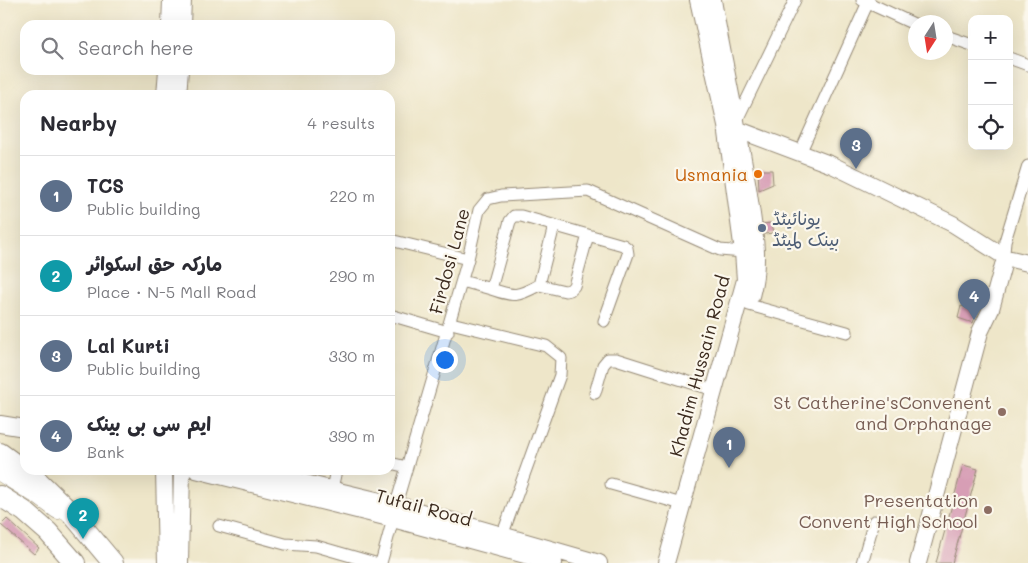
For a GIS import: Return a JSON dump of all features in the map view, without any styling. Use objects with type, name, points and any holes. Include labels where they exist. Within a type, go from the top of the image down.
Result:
[{"type":"highway","points":[[1,459],[20,467]]},
{"type":"highway","points":[[31,475],[72,514],[113,563]]},
{"type":"highway","points":[[0,496],[24,511],[48,532],[76,563]]},
{"type":"main road","points":[[170,20],[171,0]]},
{"type":"main road","points":[[182,20],[183,0]]},
{"type":"main road","name":"Khadim Hussain Road","points":[[677,563],[755,280],[757,252],[744,165],[698,0]]},
{"type":"main road","name":"Khadim Hussain Road","points":[[666,563],[745,280],[733,125],[712,0]]},
{"type":"main road","points":[[165,90],[166,75]]},
{"type":"main road","points":[[178,90],[180,75]]},
{"type":"main road","points":[[733,125],[832,165],[953,224],[1005,258],[1028,263]]},
{"type":"main road","points":[[918,563],[980,332],[991,309],[1005,258]]},
{"type":"main road","points":[[928,563],[989,335],[991,309]]},
{"type":"main road","points":[[0,424],[20,427]]},
{"type":"main road","points":[[164,475],[166,563]]},
{"type":"main road","points":[[180,563],[182,475]]},
{"type":"main road","name":"Tufail Road","points":[[220,475],[502,536],[599,563]]},
{"type":"main road","name":"Tufail Road","points":[[272,475],[332,489],[395,512],[554,563]]},
{"type":"main road","points":[[48,532],[86,563]]},
{"type":"street","points":[[733,125],[796,0]]},
{"type":"street","points":[[800,153],[866,1],[908,21]]},
{"type":"street","points":[[953,38],[968,44]]},
{"type":"street","points":[[1013,59],[1028,65]]},
{"type":"street","points":[[1005,258],[1005,241],[1028,166]]},
{"type":"street","name":"Firdosi Lane","points":[[381,563],[407,467],[462,281],[479,210],[488,199],[501,196],[588,191],[720,250],[743,252]]},
{"type":"street","points":[[491,289],[510,222],[514,216],[521,216],[624,244],[628,254],[604,321]]},
{"type":"street","points":[[538,285],[554,226]]},
{"type":"street","points":[[462,281],[508,295],[522,294],[538,285],[565,291],[570,290],[574,286],[588,235]]},
{"type":"street","points":[[395,241],[468,259]]},
{"type":"street","points":[[748,305],[847,332]]},
{"type":"street","points":[[395,316],[546,346],[561,358],[560,375],[502,536]]},
{"type":"street","points":[[595,393],[603,365],[608,359],[616,359],[714,390]]},
{"type":"street","points":[[395,464],[407,467]]},
{"type":"street","points":[[332,489],[335,475]]},
{"type":"street","points":[[611,484],[682,504]]},
{"type":"street","points":[[862,563],[874,521]]},
{"type":"street","points":[[219,526],[285,544],[316,546],[375,563]]},
{"type":"building","points":[[758,170],[772,170],[773,184],[759,190]]},
{"type":"building","points":[[772,223],[774,233],[764,234],[761,224]]},
{"type":"building","points":[[961,306],[977,310],[973,323],[958,318]]},
{"type":"building","points":[[963,465],[978,469],[952,563],[936,563]]},
{"type":"building","points":[[7,519],[39,548],[34,554],[1,525]]},
{"type":"place","name":"Lal Kurti","points":[[856,169]]},
{"type":"place","name":"Usmania","points":[[758,174]]},
{"type":"place","name":"یونائیٹڈ بینک لمیٹڈ","points":[[762,228]]},
{"type":"place","name":"ایم سی بی بینک","points":[[974,320]]},
{"type":"place","name":"St Catherine'sConvenent and Orphanage","points":[[1002,412]]},
{"type":"place","name":"TCS","points":[[729,468]]},
{"type":"place","name":"Presentation Convent High School","points":[[988,510]]},
{"type":"place","name":"مارکہ حق اسکوائر","points":[[83,539]]}]
